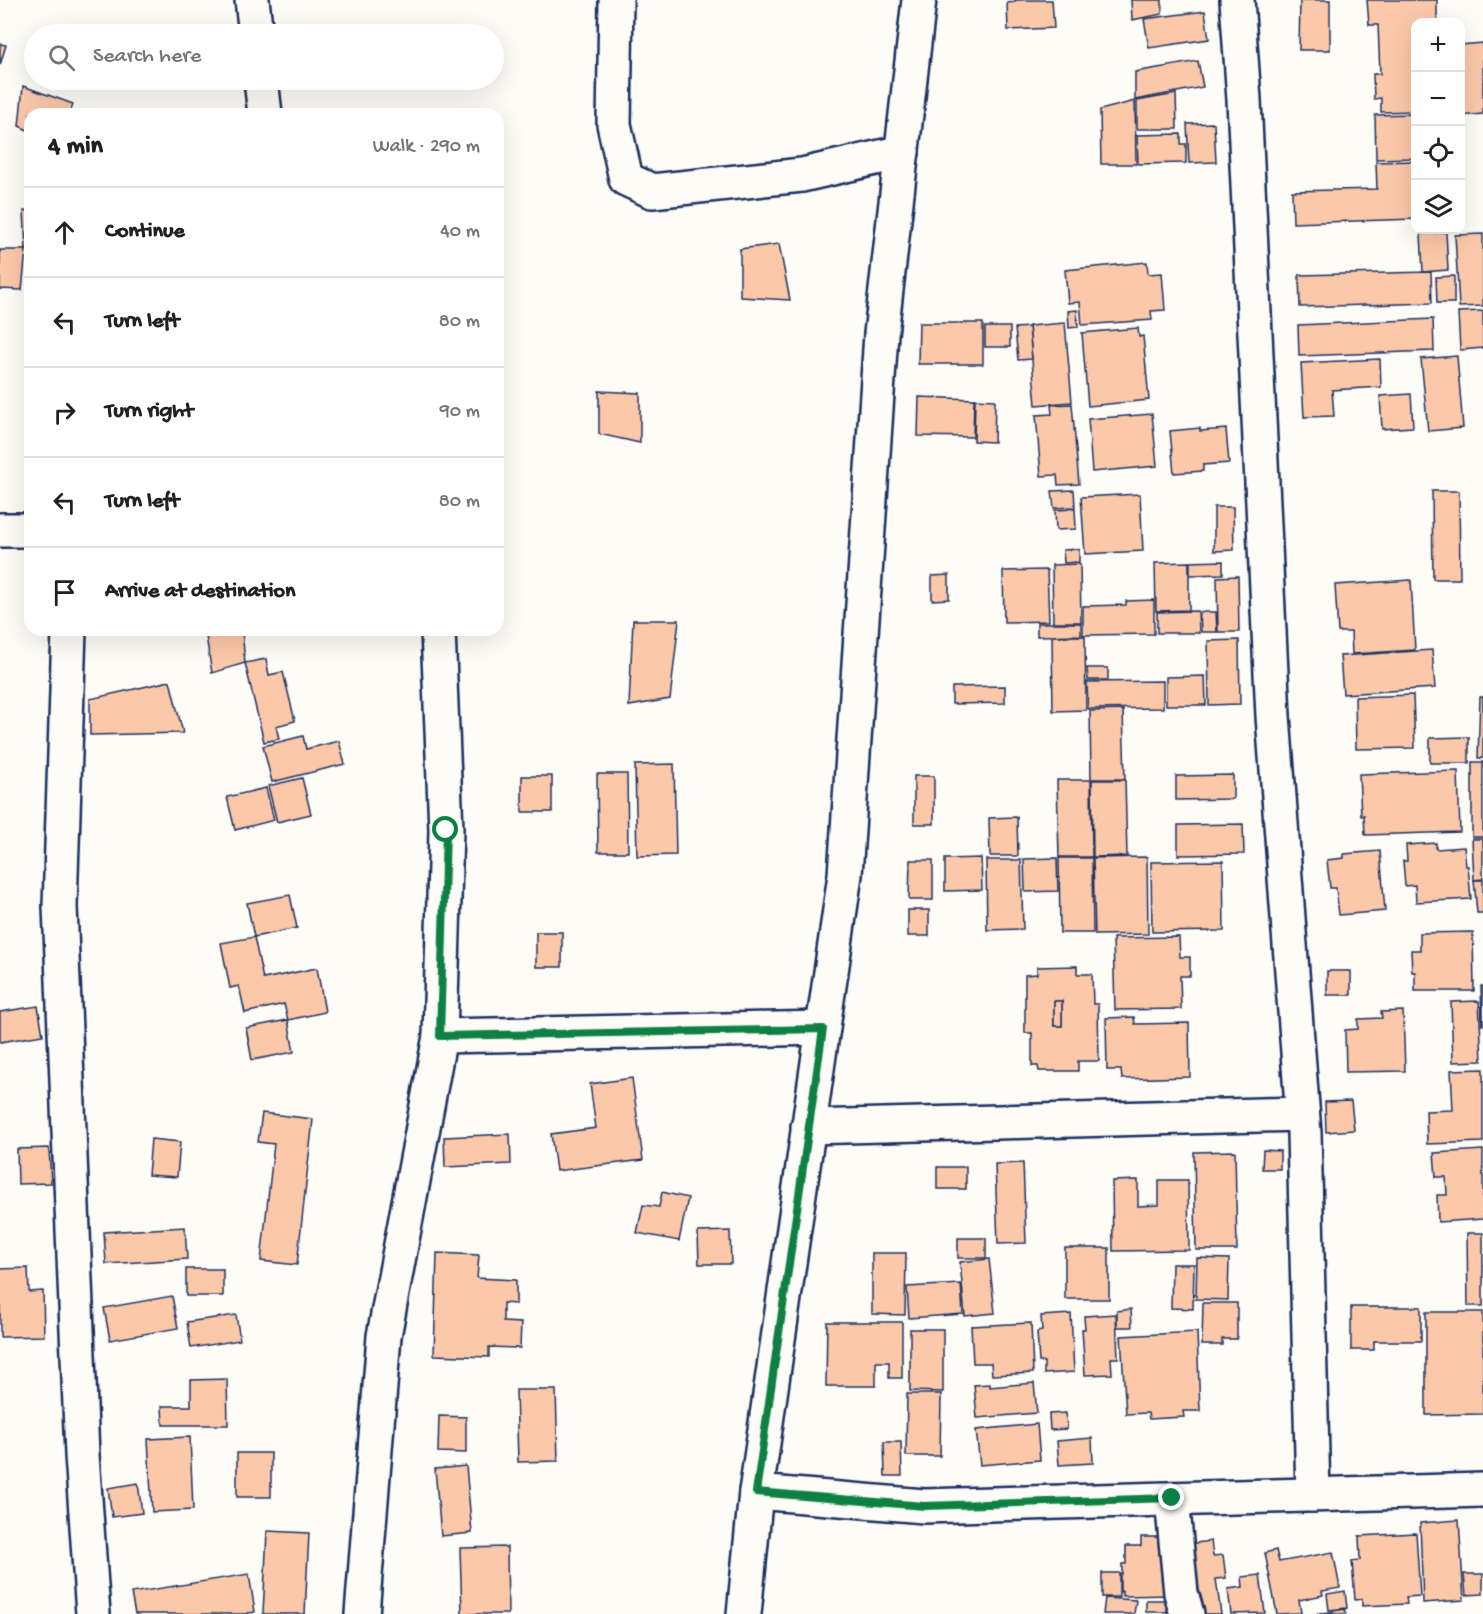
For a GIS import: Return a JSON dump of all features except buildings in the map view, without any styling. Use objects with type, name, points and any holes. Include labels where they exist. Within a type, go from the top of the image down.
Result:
[{"type":"street","points":[[252,0],[255,24]]},
{"type":"street","points":[[616,0],[614,124],[626,178],[652,191],[802,175],[902,152]]},
{"type":"street","points":[[744,1614],[756,1492],[845,875],[881,334],[919,0]]},
{"type":"street","points":[[1237,0],[1245,112],[1273,716],[1304,1133],[1312,1495]]},
{"type":"street","points":[[262,90],[264,108]]},
{"type":"street","points":[[0,530],[24,530]]},
{"type":"street","points":[[69,636],[60,906],[81,1455],[93,1614]]},
{"type":"street","points":[[362,1614],[384,1336],[440,1036],[446,830],[438,636]]},
{"type":"street","points":[[440,1036],[823,1029]]},
{"type":"street","points":[[808,1127],[1302,1114]]},
{"type":"street","points":[[756,1492],[924,1506],[1483,1490]]},
{"type":"street","points":[[1172,1498],[1180,1593],[1187,1614]]},
{"type":"route","points":[[446,830],[440,1036],[823,1029],[756,1492],[924,1506],[1172,1498]]}]
